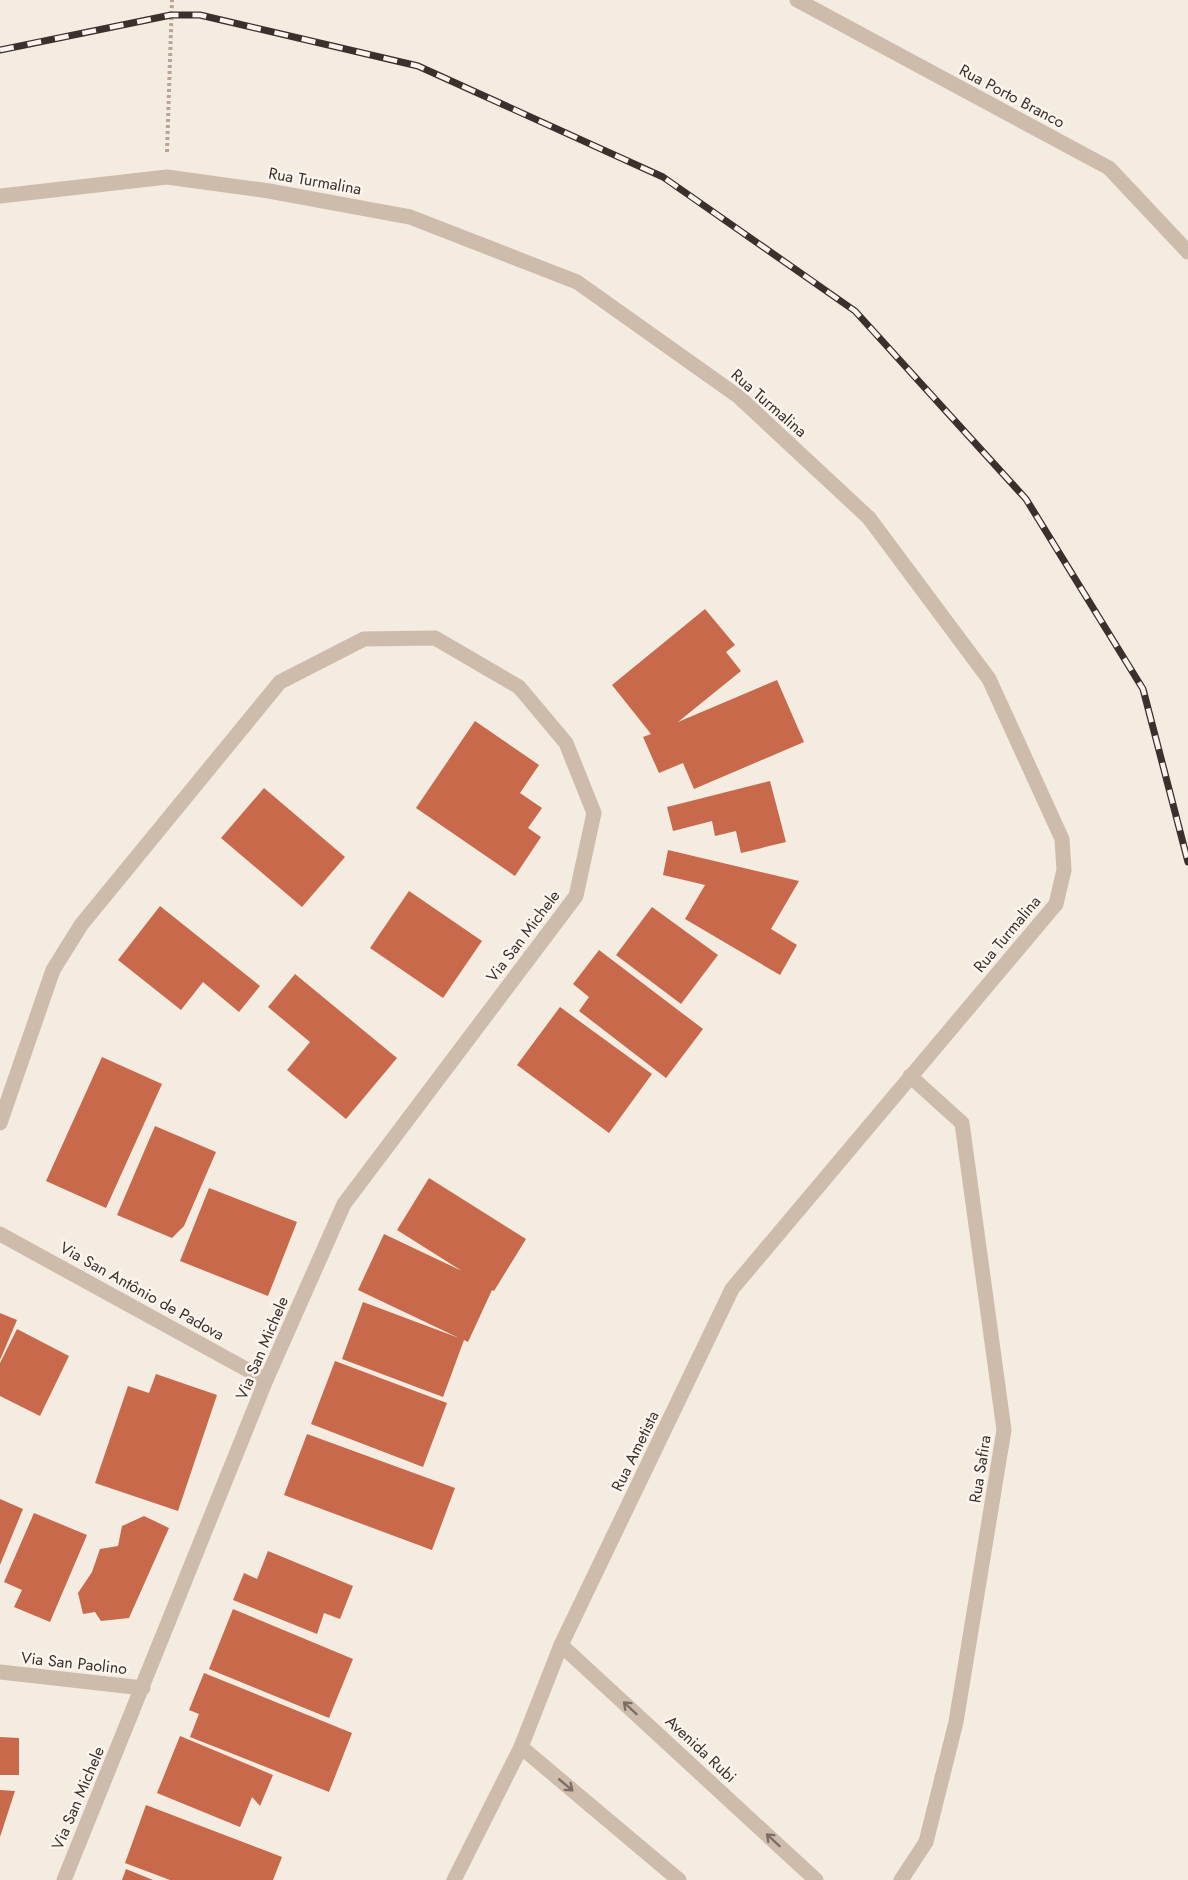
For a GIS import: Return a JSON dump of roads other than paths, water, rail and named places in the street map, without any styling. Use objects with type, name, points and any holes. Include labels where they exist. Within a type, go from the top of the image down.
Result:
[{"type":"street","name":"Rua Porto Branco","points":[[797,0],[1108,168],[1188,252]]},
{"type":"street","name":"Rua Turmalina","points":[[0,196],[167,177],[269,191],[410,217],[577,282],[739,397],[869,518],[989,679],[1062,839],[1064,870],[1056,904],[910,1076]]},
{"type":"street","name":"Via San Michele","points":[[0,1123],[53,970],[81,925],[280,682],[364,639],[435,638],[519,687],[566,743],[594,813],[576,896],[344,1204],[266,1380],[64,1880]]},
{"type":"street","name":"Rua Ametista","points":[[454,1880],[521,1747],[561,1645],[732,1289],[910,1076]]},
{"type":"street","name":"Rua Safira","points":[[901,1880],[926,1842],[956,1722],[1004,1430],[962,1123],[910,1076]]},
{"type":"street","name":"Via San Antônio de Padova","points":[[0,1234],[266,1380]]},
{"type":"street","name":"Avenida Rubi","points":[[561,1645],[816,1880]]},
{"type":"street","name":"Via San Paolino","points":[[0,1672],[143,1689]]},
{"type":"street","points":[[521,1747],[679,1880]]},
{"type":"railway","points":[[0,50],[171,15],[200,15],[418,66],[663,177],[855,311],[1026,499],[1143,689],[1188,862]]}]
